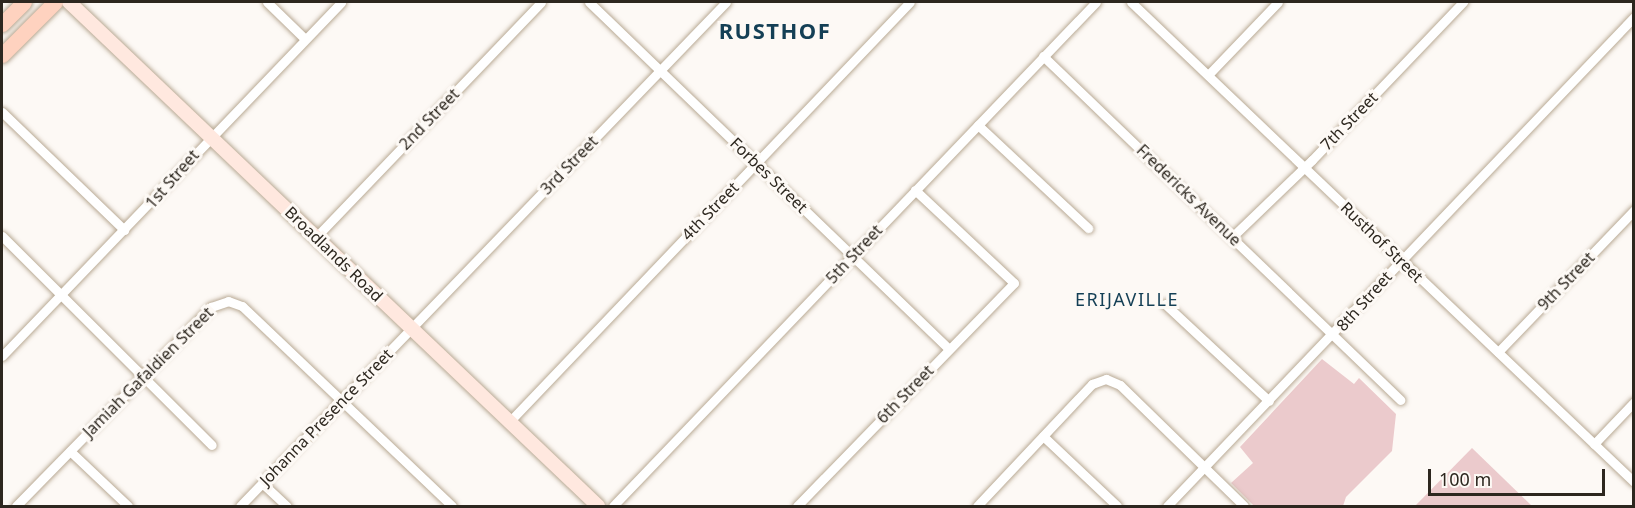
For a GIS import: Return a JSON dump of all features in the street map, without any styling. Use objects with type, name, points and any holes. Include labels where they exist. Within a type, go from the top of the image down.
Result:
[{"type":"main road","points":[[2,24],[24,2]]},
{"type":"main road","points":[[2,55],[54,2],[63,2]]},
{"type":"main road","name":"Broadlands Road","points":[[69,2],[598,507]]},
{"type":"street","points":[[267,2],[305,39]]},
{"type":"street","name":"1st Street","points":[[2,356],[124,230],[210,135],[341,2]]},
{"type":"street","name":"2nd Street","points":[[316,237],[541,2]]},
{"type":"street","name":"Forbes Street","points":[[589,2],[949,349]]},
{"type":"street","name":"3rd Street","points":[[412,328],[726,2]]},
{"type":"street","name":"4th Street","points":[[510,421],[910,2]]},
{"type":"street","name":"5th Street","points":[[613,507],[1095,2]]},
{"type":"street","name":"Rusthof Street","points":[[1131,2],[1634,482]]},
{"type":"street","points":[[1208,75],[1278,2]]},
{"type":"street","name":"7th Street","points":[[1232,237],[1463,2]]},
{"type":"street","name":"8th Street","points":[[1167,507],[1634,16]]},
{"type":"street","name":"Fredericks Avenue","points":[[1043,56],[1400,400]]},
{"type":"street","points":[[2,112],[124,230]]},
{"type":"street","points":[[978,125],[1088,228]]},
{"type":"street","name":"6th Street","points":[[797,507],[1014,283],[915,190]]},
{"type":"street","name":"9th Street","points":[[1498,352],[1634,210]]},
{"type":"street","points":[[2,236],[142,378],[212,445]]},
{"type":"street","name":"Jamiah Gafaldien Street","points":[[16,507],[211,307],[228,301],[242,306],[452,507]]},
{"type":"street","points":[[1165,304],[1269,401]]},
{"type":"street","name":"Johanna Presence Street","points":[[240,507],[412,328]]},
{"type":"street","points":[[977,507],[1092,384],[1106,379],[1120,385],[1244,507]]},
{"type":"street","points":[[1594,444],[1634,402]]},
{"type":"street","points":[[1043,436],[1117,507]]},
{"type":"street","points":[[70,451],[128,507]]},
{"type":"street","points":[[262,483],[287,507]]},
{"type":"shaded area","points":[[1322,359],[1354,384],[1359,378],[1396,414],[1392,451],[1346,497],[1343,506],[1254,506],[1231,483],[1253,463],[1240,447]]},
{"type":"shaded area","points":[[1472,448],[1532,506],[1415,506]]},
{"type":"district","name":"RUSTHOF","points":[[775,31]]},
{"type":"district","name":"ERIJAVILLE","points":[[1127,299]]}]
